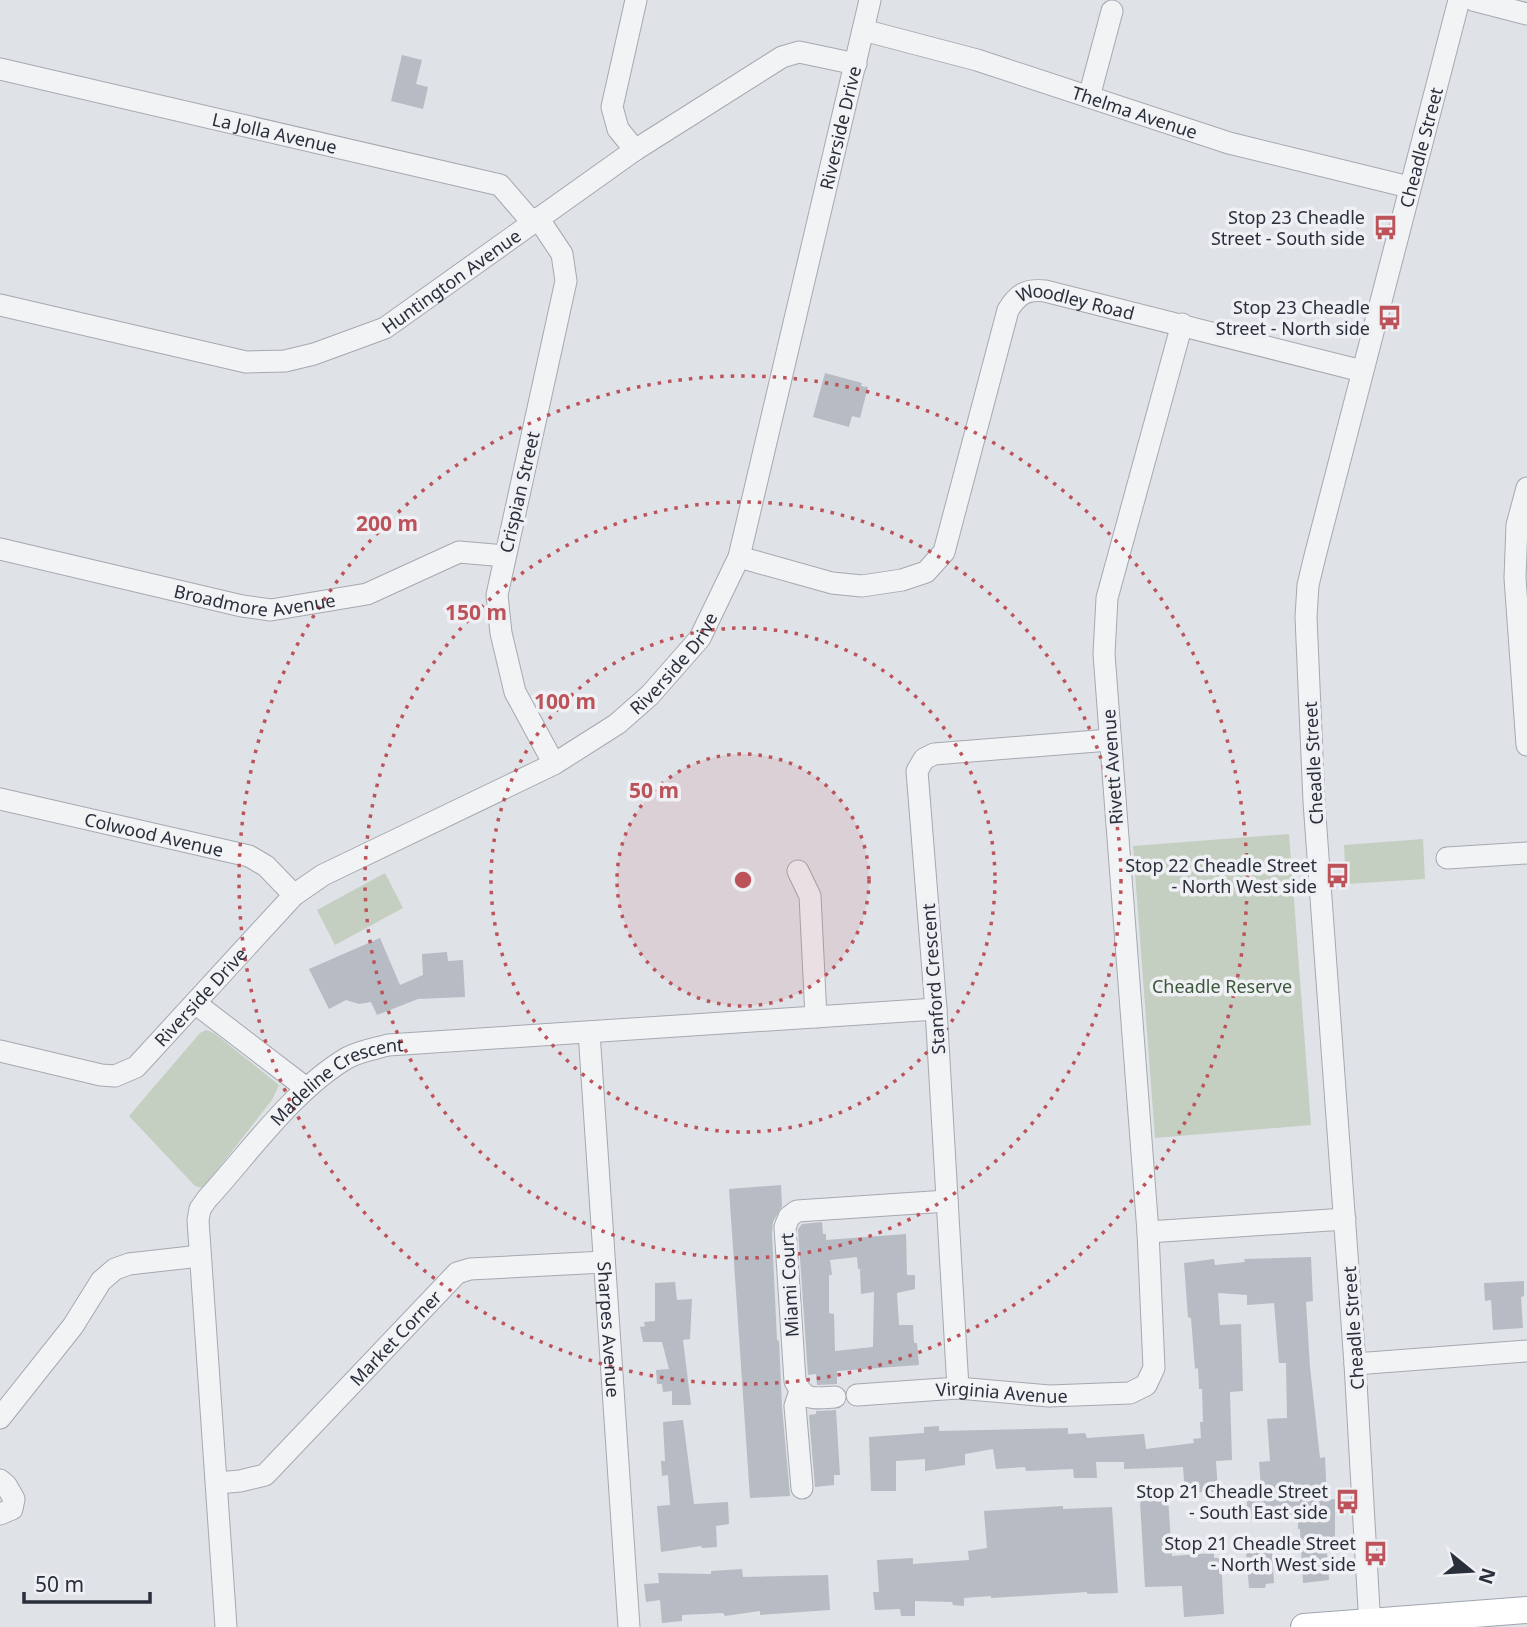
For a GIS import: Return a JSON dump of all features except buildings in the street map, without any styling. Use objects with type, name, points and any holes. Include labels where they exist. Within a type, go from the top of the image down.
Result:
[{"type":"main road","points":[[1304,1627],[1369,1625],[1527,1610]]},
{"type":"street","points":[[635,150],[618,129],[612,107],[636,0]]},
{"type":"street","name":"Riverside Drive","points":[[0,1051],[101,1075],[115,1076],[136,1067],[294,895],[323,875],[554,764],[617,724],[650,695],[700,638],[739,557],[870,0]]},
{"type":"street","name":"Cheadle Street","points":[[1369,1625],[1355,1364],[1314,802],[1306,617],[1308,585],[1459,0]]},
{"type":"street","points":[[1473,0],[1527,14]]},
{"type":"street","points":[[1089,97],[1112,11]]},
{"type":"street","name":"Thelma Avenue","points":[[863,30],[977,60],[1229,143],[1409,187]]},
{"type":"street","name":"Huntington Avenue","points":[[0,305],[246,362],[285,360],[314,354],[385,328],[635,150],[782,57],[799,52],[856,64]]},
{"type":"street","name":"La Jolla Avenue","points":[[0,69],[500,185],[535,220]]},
{"type":"street","name":"Crispian Street","points":[[535,220],[562,254],[566,282],[497,595],[515,692],[554,764]]},
{"type":"street","name":"Woodley Road","points":[[739,557],[832,583],[862,586],[902,580],[926,572],[944,552],[1008,310],[1023,292],[1045,291],[1362,371]]},
{"type":"street","name":"Rivett Avenue","points":[[1146,1385],[1154,1368],[1148,1232],[1104,654],[1107,598],[1182,324]]},
{"type":"street","points":[[1527,488],[1517,525],[1515,578],[1527,745]]},
{"type":"street","name":"Broadmore Avenue","points":[[0,549],[242,606],[271,610],[367,594],[459,552],[505,556]]},
{"type":"street","name":"Stanford Crescent","points":[[958,1388],[936,1009],[916,771],[925,759],[934,754],[1109,740]]},
{"type":"street","name":"Colwood Avenue","points":[[0,799],[249,856],[266,866],[294,895]]},
{"type":"street","points":[[1447,858],[1527,853]]},
{"type":"street","points":[[798,871],[810,896],[816,1017]]},
{"type":"street","points":[[195,1003],[306,1088]]},
{"type":"street","name":"Madeline Crescent","points":[[226,1627],[198,1220],[200,1209],[207,1199],[306,1088],[346,1059],[388,1045],[936,1009]]},
{"type":"street","name":"Sharpes Avenue","points":[[589,1032],[629,1627]]},
{"type":"street","name":"Miami Court","points":[[800,1391],[795,1381],[785,1227],[789,1217],[797,1211],[947,1201]]},
{"type":"street","points":[[1148,1232],[1345,1219]]},
{"type":"street","points":[[0,1418],[74,1326],[101,1281],[115,1269],[129,1264],[200,1256]]},
{"type":"street","name":"Market Corner","points":[[217,1483],[240,1482],[265,1475],[457,1273],[470,1269],[604,1262]]},
{"type":"street","points":[[1355,1364],[1527,1351]]},
{"type":"street","name":"Virginia Avenue","points":[[857,1395],[958,1388],[1049,1396],[1130,1393],[1146,1385]]},
{"type":"street","points":[[802,1488],[795,1406],[800,1391],[810,1398],[835,1397]]},
{"type":"street","points":[[0,1480],[14,1499],[12,1509],[0,1514]]},
{"type":"green space","name":"Cheadle Reserve","points":[[1289,834],[1311,1125],[1155,1138],[1133,846]]},
{"type":"green space","points":[[1423,839],[1425,879],[1346,884],[1344,845]]},
{"type":"green space","points":[[385,873],[403,908],[335,945],[317,910]]},
{"type":"green space","points":[[206,1030],[214,1033],[279,1085],[272,1100],[203,1188],[195,1186],[129,1116],[200,1033]]},
{"type":"place","name":"Stop 23 Cheadle Street - South side","points":[[1385,227]]},
{"type":"place","name":"Stop 23 Cheadle Street - North side","points":[[1390,317]]},
{"type":"place","name":"Stop 22 Cheadle Street - North West side","points":[[1337,875]]},
{"type":"place","name":"Stop 21 Cheadle Street - South East side","points":[[1348,1501]]},
{"type":"place","name":"Stop 21 Cheadle Street - North West side","points":[[1376,1553]]}]
